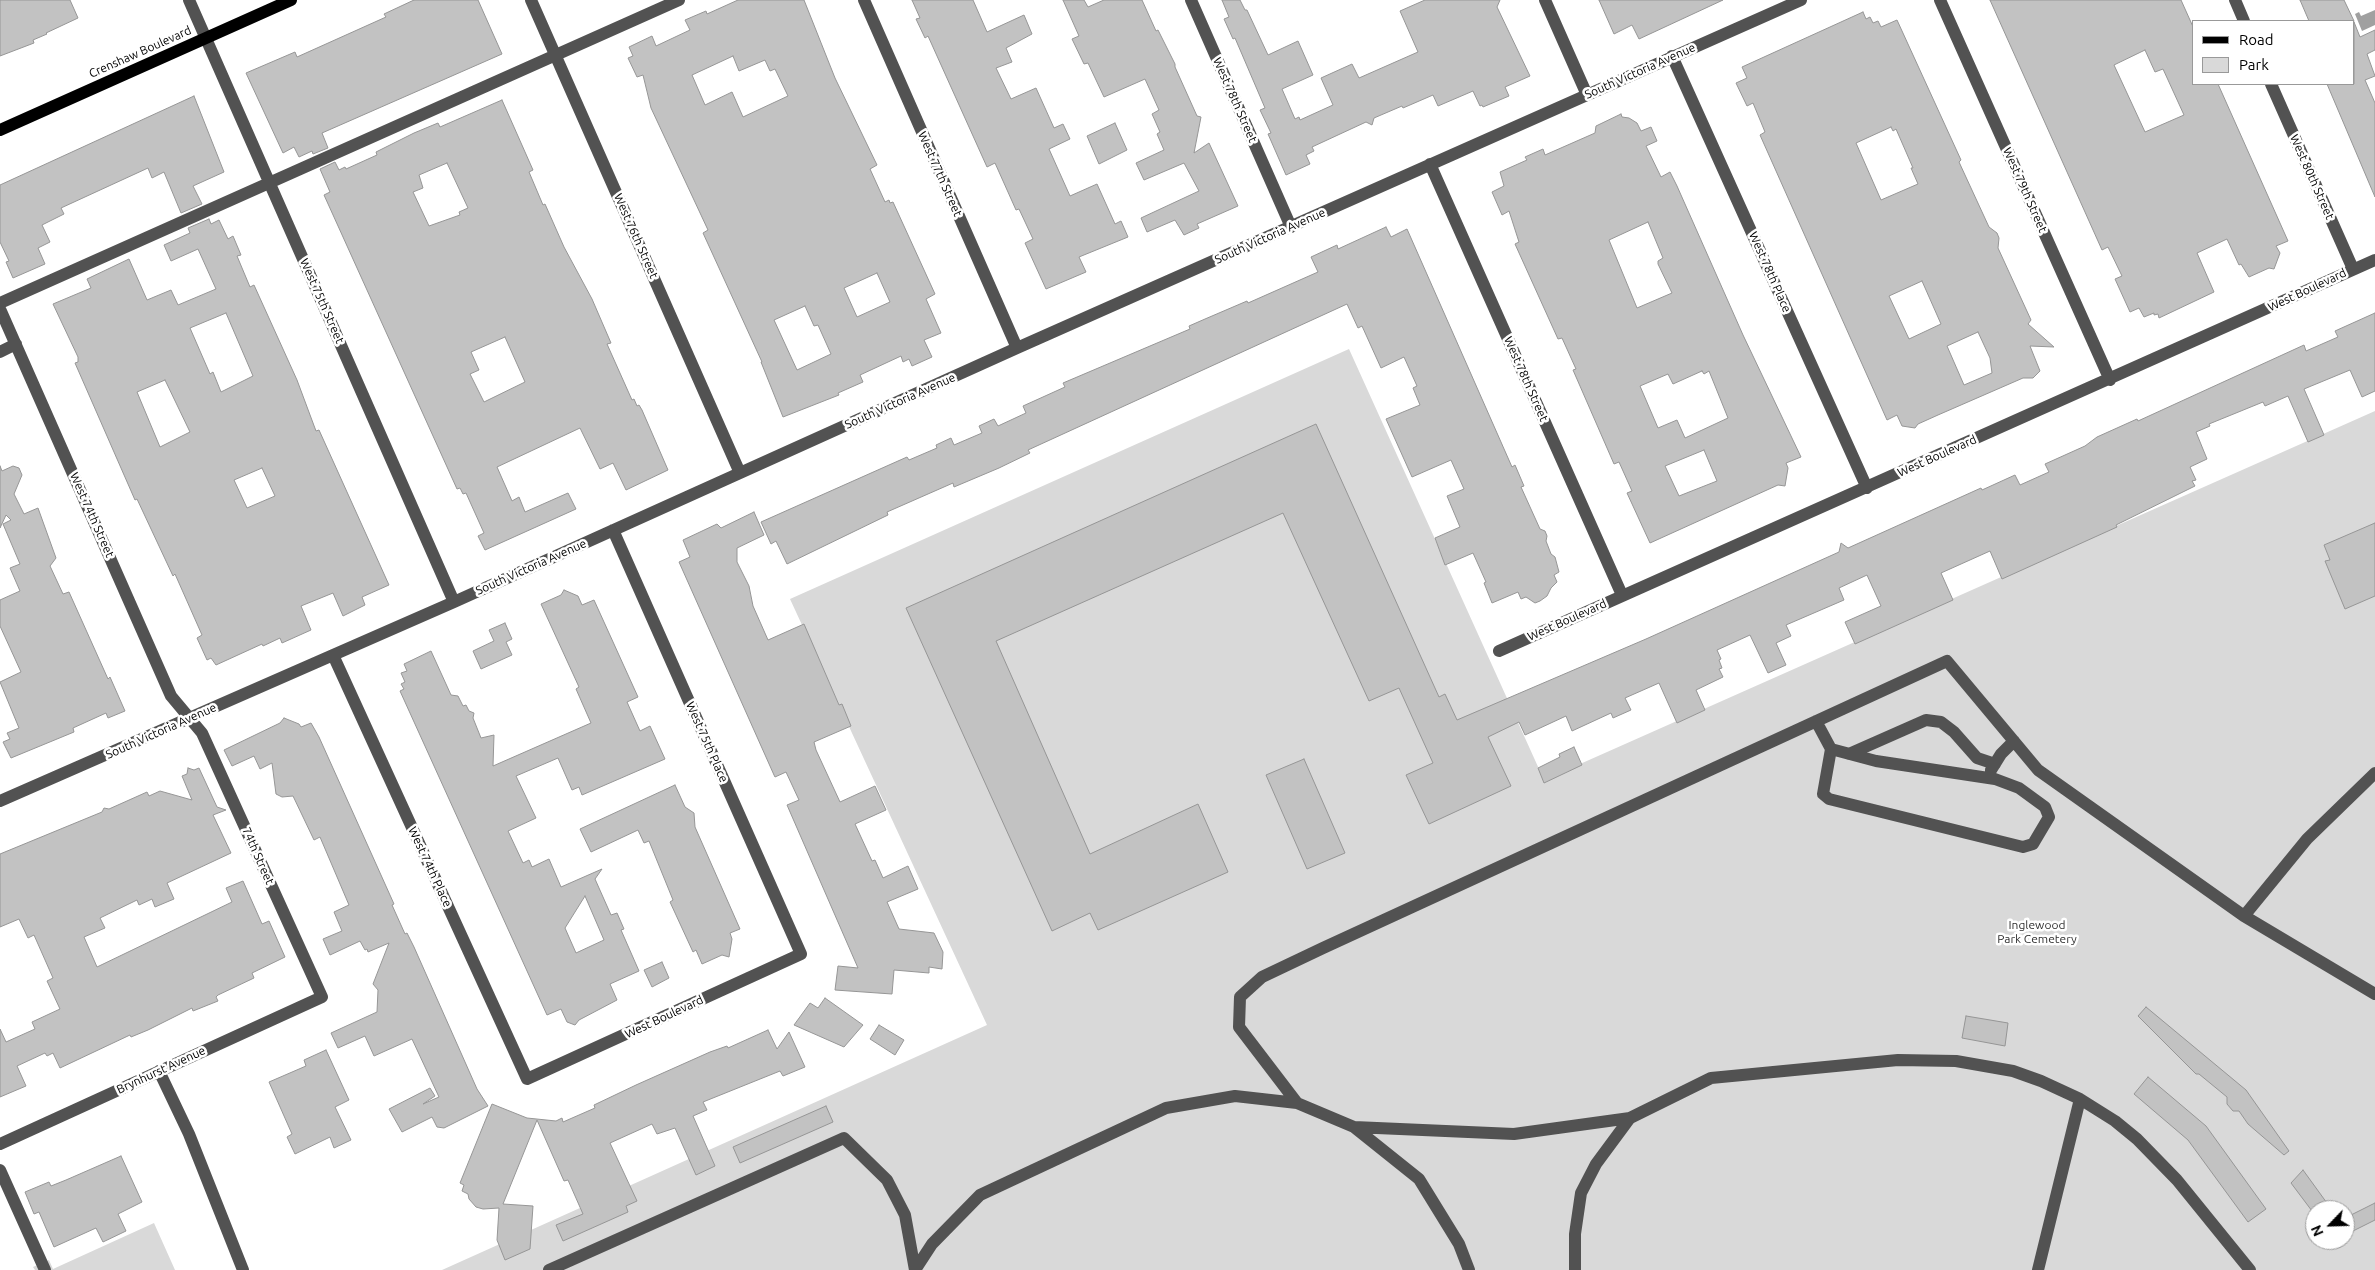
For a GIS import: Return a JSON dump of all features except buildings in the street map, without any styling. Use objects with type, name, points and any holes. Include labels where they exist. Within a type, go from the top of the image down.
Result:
[{"type":"main road","name":"Crenshaw Boulevard","points":[[0,130],[291,0]]},
{"type":"street","name":"West 75th Street","points":[[189,0],[454,602]]},
{"type":"street","name":"West 76th Street","points":[[531,0],[740,473]]},
{"type":"street","points":[[0,303],[679,0]]},
{"type":"street","name":"West 77th Street","points":[[864,0],[1016,348]]},
{"type":"street","name":"West 78th Street","points":[[1191,0],[1291,227]]},
{"type":"street","points":[[1545,0],[1587,95]]},
{"type":"street","name":"South Victoria Avenue","points":[[0,801],[454,602],[1016,348],[1801,0]]},
{"type":"street","name":"West 79th Street","points":[[1940,0],[2110,380]]},
{"type":"street","points":[[2235,0],[2244,20]]},
{"type":"street","name":"West 78th Place","points":[[1672,56],[1867,488]]},
{"type":"street","name":"West 80th Street","points":[[2271,85],[2353,269]]},
{"type":"street","name":"West 78th Street","points":[[1430,164],[1622,595]]},
{"type":"street","name":"West Boulevard","points":[[1499,651],[2110,380],[2375,260]]},
{"type":"street","name":"West 74th Street","points":[[0,309],[171,696],[189,719]]},
{"type":"street","points":[[0,352],[16,344]]},
{"type":"street","name":"West 75th Place","points":[[613,530],[801,954]]},
{"type":"street","name":"West 74th Place","points":[[333,655],[527,1079]]},
{"type":"street","points":[[1297,1103],[1239,1027],[1240,997],[1262,977],[1947,661],[2038,770],[2244,916],[2375,994]]},
{"type":"street","name":"74th Street","points":[[189,719],[202,733],[322,997]]},
{"type":"street","points":[[1849,754],[1926,720],[1941,722],[1954,732],[1977,758],[1995,764]]},
{"type":"street","points":[[1816,721],[1831,749],[1823,794],[1829,799],[2023,847],[2033,844],[2049,817],[2045,807],[2019,788],[1987,778],[1876,761],[1831,749]]},
{"type":"street","points":[[1987,778],[1995,764],[2014,741]]},
{"type":"street","points":[[2244,916],[2307,839],[2375,773]]},
{"type":"street","name":"West Boulevard","points":[[527,1079],[801,954]]},
{"type":"street","name":"Brynhurst Avenue","points":[[0,1144],[322,997]]},
{"type":"street","points":[[1354,1127],[1514,1134],[1630,1118],[1711,1078],[1898,1060],[1927,1059],[1985,1064],[2041,1081],[2080,1099],[2115,1121],[2158,1159],[2250,1270]]},
{"type":"street","points":[[159,1071],[189,1134],[243,1270]]},
{"type":"street","points":[[915,1270],[932,1244],[980,1195],[1166,1108],[1235,1096],[1297,1103],[1354,1127],[1420,1179],[1459,1244],[1469,1270]]},
{"type":"street","points":[[2038,1270],[2080,1099]]},
{"type":"street","points":[[1575,1270],[1575,1234],[1580,1193],[1596,1164],[1630,1118]]},
{"type":"street","points":[[549,1270],[844,1138],[887,1180],[905,1215],[915,1270]]},
{"type":"street","points":[[0,1170],[45,1270]]},
{"type":"green space","name":"Inglewood Park Cemetery","points":[[1349,349],[1544,780],[2375,411],[2375,1270],[442,1270],[987,1025],[790,599]]},
{"type":"green space","points":[[154,1223],[175,1270],[35,1270],[33,1267],[49,1260],[53,1269]]},
{"type":"shaded area","points":[[2375,10],[2375,25],[2362,31],[2355,14],[2359,12],[2361,16]]}]
